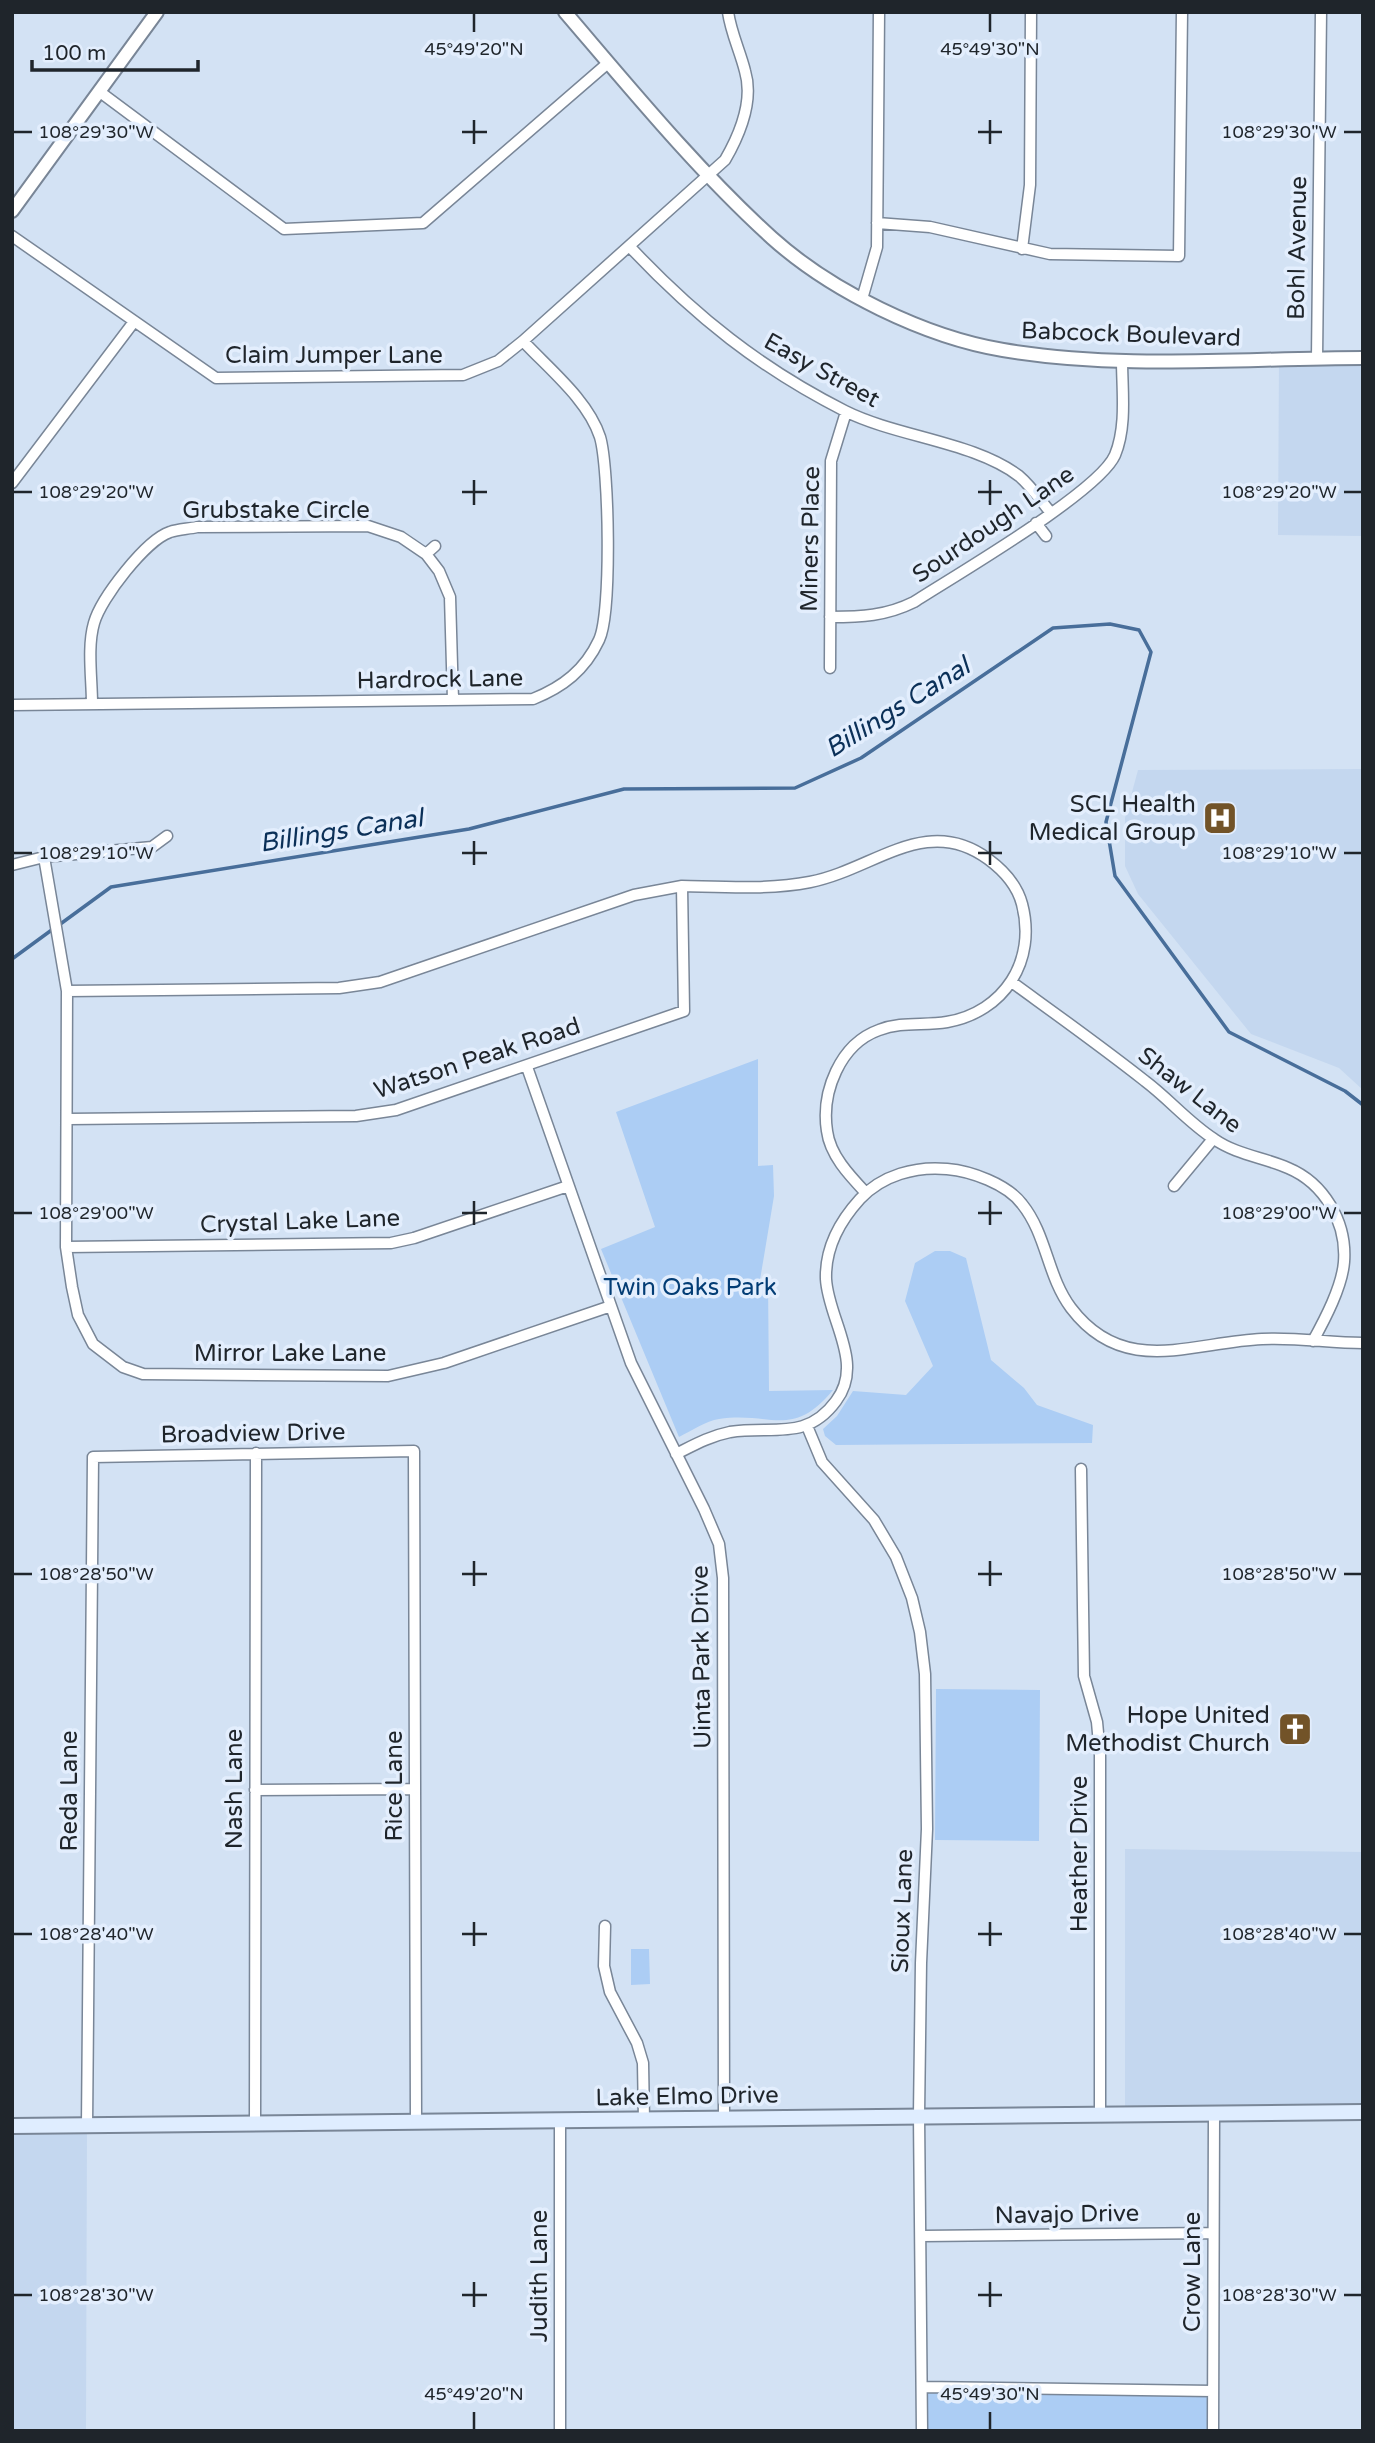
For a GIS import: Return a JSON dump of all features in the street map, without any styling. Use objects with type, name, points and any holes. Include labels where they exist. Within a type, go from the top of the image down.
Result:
[{"type":"main road","name":"Lake Elmo Drive","points":[[12,2126],[1363,2112]]},
{"type":"street","points":[[12,211],[157,12]]},
{"type":"street","name":"Babcock Boulevard","points":[[565,12],[710,175],[774,240],[862,299],[905,320],[1000,350],[1045,356],[1122,360],[1363,358]]},
{"type":"street","name":"Claim Jumper Lane","points":[[12,236],[133,323],[216,378],[463,375],[498,361],[523,341],[725,160],[735,144],[747,99],[746,72],[731,30],[728,12]]},
{"type":"street","points":[[862,299],[874,265],[877,223],[879,12]]},
{"type":"street","points":[[1022,249],[1030,185],[1031,12]]},
{"type":"street","points":[[877,223],[929,227],[1022,249],[1080,256],[1179,256],[1182,12]]},
{"type":"street","name":"Bohl Avenue","points":[[1317,358],[1321,12]]},
{"type":"street","points":[[100,92],[284,229],[423,223],[608,62]]},
{"type":"street","name":"Easy Street","points":[[630,247],[680,300],[767,367],[846,412],[883,427],[1006,467],[1022,478],[1051,513]]},
{"type":"street","points":[[12,483],[133,323]]},
{"type":"street","name":"Hardrock Lane","points":[[12,705],[533,699],[557,690],[581,669],[600,638],[606,602],[605,475],[600,436],[581,404],[523,341]]},
{"type":"street","name":"Sourdough Lane","points":[[830,617],[870,617],[895,612],[1036,523],[1102,475],[1114,457],[1121,437],[1122,360]]},
{"type":"street","name":"Miners Place","points":[[830,668],[831,461],[846,412]]},
{"type":"street","points":[[1036,523],[1046,536]]},
{"type":"street","name":"Grubstake Circle","points":[[92,705],[94,622],[102,607],[149,545],[169,532],[197,527],[368,526],[401,537],[426,554],[439,570],[450,597],[453,700]]},
{"type":"street","points":[[426,554],[435,546]]},
{"type":"street","points":[[12,865],[44,857],[152,847],[167,836]]},
{"type":"street","points":[[67,991],[340,988],[380,982],[634,895],[682,886],[769,887],[809,882],[841,874],[909,843],[939,840],[972,847],[1005,871],[1022,901],[1027,927],[1023,956],[1013,983],[980,1013],[947,1022],[900,1024],[876,1031],[853,1046],[841,1063],[826,1101],[827,1132],[847,1172],[866,1193]]},
{"type":"street","points":[[44,857],[67,991],[69,1119],[66,1247]]},
{"type":"street","name":"Watson Peak Road","points":[[69,1119],[356,1116],[397,1110],[684,1011],[682,886]]},
{"type":"street","name":"Shaw Lane","points":[[1013,983],[1147,1082],[1213,1139],[1240,1154],[1289,1168],[1321,1189],[1334,1211],[1343,1240],[1344,1264],[1325,1320],[1313,1340]]},
{"type":"street","name":"Uinta Park Drive","points":[[527,1067],[631,1363],[719,1544],[723,1578],[724,2118]]},
{"type":"street","points":[[1174,1185],[1213,1139]]},
{"type":"street","points":[[676,1454],[708,1437],[732,1432],[782,1432],[807,1426],[824,1415],[838,1399],[845,1381],[847,1365],[844,1343],[830,1305],[826,1278],[830,1249],[841,1221],[866,1193],[893,1175],[930,1168],[964,1171],[994,1184],[1020,1200],[1037,1225],[1054,1281],[1071,1308],[1084,1323],[1126,1349],[1186,1352],[1238,1340],[1363,1343]]},
{"type":"street","name":"Crystal Lake Lane","points":[[66,1247],[391,1243],[414,1238],[568,1186]]},
{"type":"street","name":"Mirror Lake Lane","points":[[66,1247],[78,1315],[93,1344],[123,1367],[143,1374],[388,1376],[444,1363],[611,1306]]},
{"type":"street","name":"Sioux Lane","points":[[807,1426],[822,1462],[874,1520],[896,1557],[912,1598],[920,1632],[925,1674],[927,1829],[921,1963],[919,2115],[922,2431]]},
{"type":"street","name":"Broadview Drive","points":[[93,1457],[414,1451]]},
{"type":"street","name":"Rice Lane","points":[[414,1451],[416,2121]]},
{"type":"street","name":"Nash Lane","points":[[255,2125],[256,1453]]},
{"type":"street","name":"Reda Lane","points":[[88,2126],[93,1457]]},
{"type":"street","name":"Heather Drive","points":[[1081,1469],[1084,1676],[1097,1722],[1100,1755],[1100,2116]]},
{"type":"street","points":[[256,1790],[415,1789]]},
{"type":"street","points":[[605,1926],[604,1966],[610,1992],[637,2043],[643,2063],[643,2120]]},
{"type":"street","name":"Crow Lane","points":[[1213,2431],[1214,2113]]},
{"type":"street","name":"Judith Lane","points":[[560,2121],[560,2431]]},
{"type":"street","name":"Navajo Drive","points":[[922,2236],[1212,2233]]},
{"type":"street","points":[[922,2387],[1213,2391]]},
{"type":"shaded area","points":[[1279,358],[1363,358],[1363,536],[1278,535]]},
{"type":"shaded area","points":[[1363,769],[1363,1090],[1339,1068],[1251,1034],[1138,894],[1125,866],[1125,818],[1138,770]]},
{"type":"shaded area","points":[[1125,1849],[1363,1852],[1363,2112],[1125,2115]]},
{"type":"shaded area","points":[[12,2126],[87,2126],[86,2431],[12,2431]]},
{"type":"green space","name":"Twin Oaks Park","points":[[758,1059],[758,1166],[773,1165],[774,1196],[760,1280],[768,1280],[769,1391],[833,1390],[818,1405],[793,1419],[719,1419],[679,1437],[601,1249],[655,1227],[616,1112]]},
{"type":"green space","points":[[935,1251],[950,1251],[966,1258],[991,1360],[1024,1388],[1037,1405],[1093,1425],[1092,1443],[836,1445],[825,1436],[823,1429],[837,1416],[853,1391],[906,1395],[933,1366],[905,1301],[915,1263]]},
{"type":"green space","points":[[936,1689],[1040,1690],[1039,1841],[935,1840]]},
{"type":"green space","points":[[631,1949],[649,1949],[650,1984],[631,1985]]},
{"type":"green space","points":[[922,2392],[1208,2395],[1208,2431],[923,2431]]},
{"type":"waterway","name":"Billings Canal","points":[[59,925],[111,887],[469,829],[624,789],[795,788],[861,758],[1053,628],[1110,624],[1139,630],[1151,652],[1106,822],[1115,876],[1229,1032],[1345,1091],[1363,1105]]},
{"type":"waterway","name":"Billings Canal","points":[[12,959],[53,929]]},
{"type":"place","name":"SCL Health Medical Group","points":[[1220,818]]},
{"type":"place","name":"Hope United Methodist Church","points":[[1295,1729]]}]
